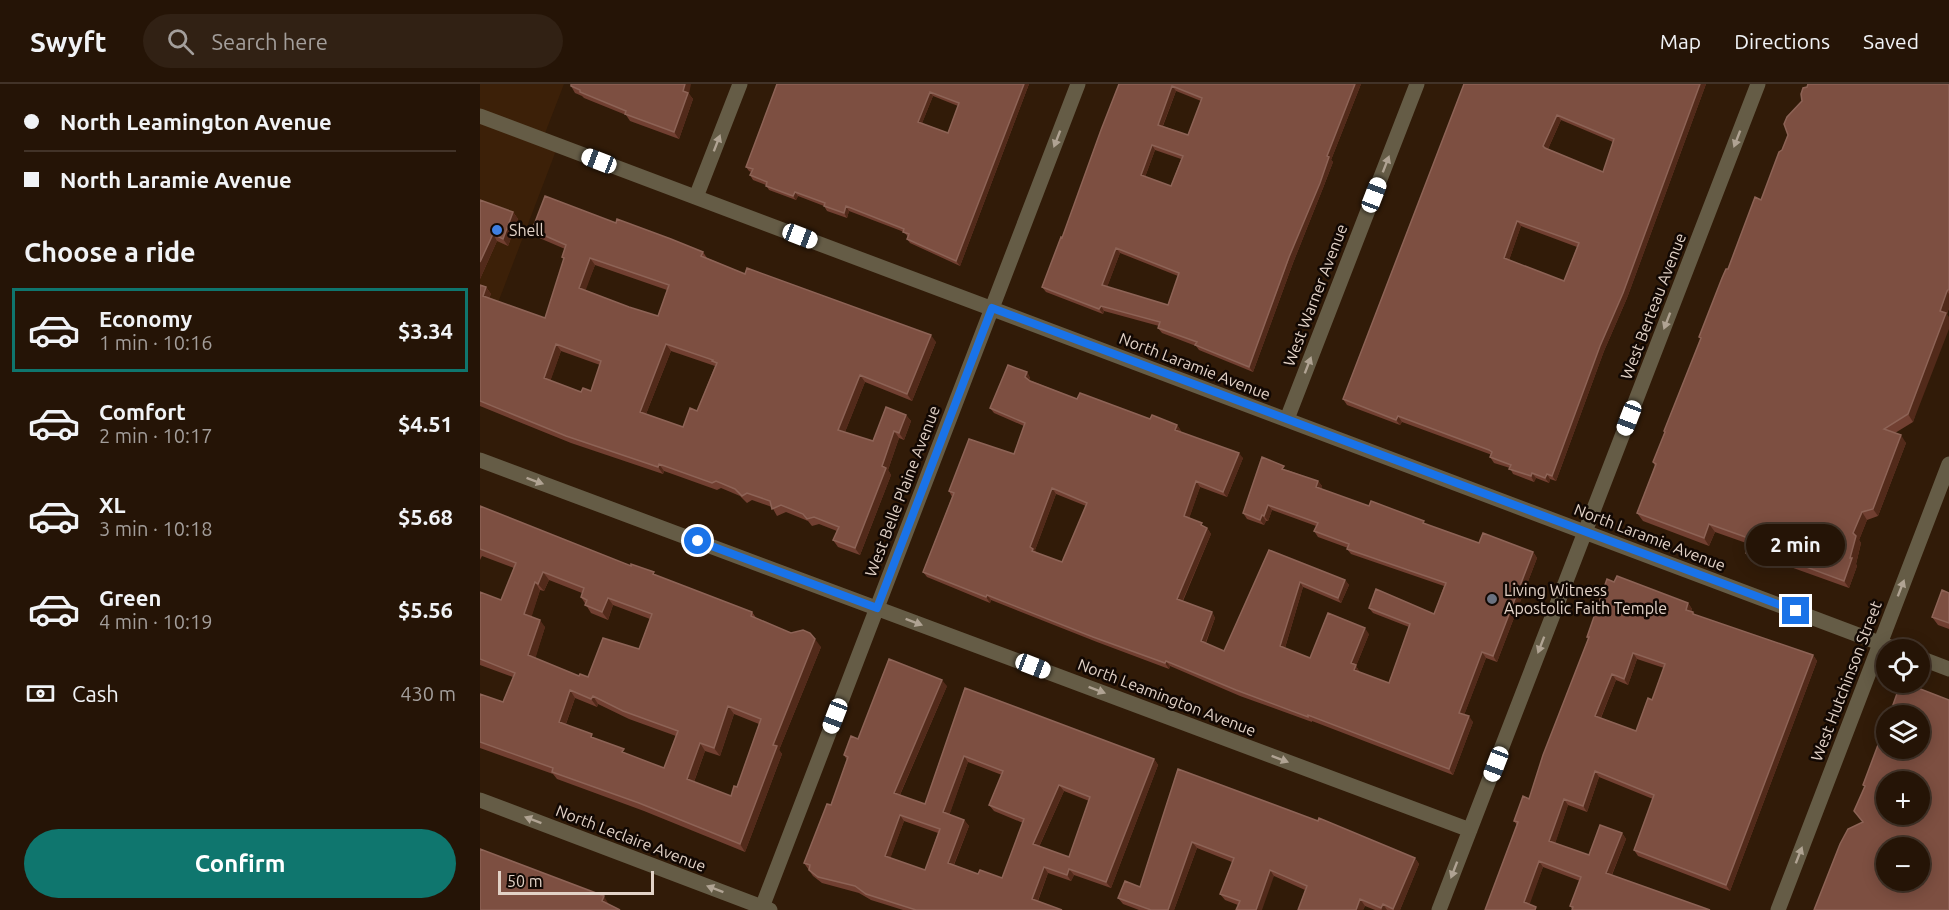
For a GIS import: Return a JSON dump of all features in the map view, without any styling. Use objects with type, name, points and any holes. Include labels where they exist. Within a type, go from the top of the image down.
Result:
[{"type":"street","points":[[696,197],[740,84]]},
{"type":"street","name":"West Belle Plaine Avenue","points":[[764,909],[1078,84]]},
{"type":"street","name":"West Warner Avenue","points":[[1287,419],[1417,84]]},
{"type":"street","name":"West Berteau Avenue","points":[[1439,910],[1758,84]]},
{"type":"street","name":"North Laramie Avenue","points":[[480,116],[1876,641]]},
{"type":"street","name":"North Leamington Avenue","points":[[480,460],[1470,830]]},
{"type":"street","name":"West Hutchinson Street","points":[[1882,639],[1949,465]]},
{"type":"street","name":"West Hutchinson Street","points":[[1778,910],[1876,653]]},
{"type":"street","points":[[1930,662],[1949,669]]},
{"type":"street","name":"North Leclaire Avenue","points":[[480,800],[764,909]]},
{"type":"shaded area","points":[[480,84],[564,84],[542,141],[557,148],[480,350]]},
{"type":"building","points":[[571,84],[685,84],[683,91],[688,93],[674,132],[625,114],[626,111],[580,92]]},
{"type":"building","points":[[777,84],[1024,84],[956,261],[907,239],[909,234],[903,232],[904,229],[846,206],[844,213],[795,192],[793,196],[766,186],[767,182],[750,175],[753,169],[746,167]],"holes":[[[930,92],[959,103],[948,133],[918,122]]]},
{"type":"building","points":[[1119,84],[1355,84],[1327,156],[1329,157],[1320,183],[1289,257],[1249,367],[1195,345],[1197,342],[1158,328],[1160,322],[1101,306],[1099,309],[1042,287]],"holes":[[[1172,86],[1202,98],[1188,135],[1158,125]],[[1152,145],[1183,156],[1171,186],[1141,175]],[[1116,248],[1179,273],[1168,305],[1102,285]]]},
{"type":"building","points":[[1464,84],[1700,84],[1552,476],[1547,474],[1545,478],[1532,473],[1531,476],[1509,469],[1511,465],[1490,457],[1492,452],[1489,450],[1398,416],[1396,420],[1343,399]],"holes":[[[1557,115],[1614,139],[1603,172],[1543,146]],[[1517,221],[1579,243],[1564,281],[1504,258]]]},
{"type":"building","points":[[1808,84],[1949,84],[1949,289],[1940,311],[1946,313],[1908,414],[1884,429],[1901,435],[1873,509],[1862,512],[1853,533],[1856,536],[1850,558],[1852,558],[1844,581],[1766,552],[1763,560],[1746,553],[1751,539],[1709,524],[1704,538],[1637,513],[1656,464],[1653,462],[1664,431],[1722,278],[1728,269],[1755,197],[1761,200],[1779,152],[1782,150],[1788,135],[1784,124],[1787,117],[1802,101],[1803,88]]},
{"type":"building","points":[[545,196],[616,223],[617,219],[671,239],[703,252],[701,256],[745,274],[747,268],[931,335],[907,394],[860,375],[838,430],[873,441],[886,407],[906,415],[899,433],[894,431],[882,466],[886,468],[855,548],[833,540],[839,527],[814,517],[807,519],[803,514],[781,505],[772,509],[770,501],[747,493],[742,496],[735,489],[716,481],[712,483],[659,464],[658,467],[566,436],[480,401],[480,285],[486,287],[483,296],[545,318],[564,258],[562,257],[566,245],[532,230]],"holes":[[[590,258],[669,285],[658,316],[579,288]],[[556,344],[601,361],[591,391],[583,388],[581,392],[544,378]],[[666,344],[717,363],[697,411],[690,408],[683,427],[640,412]]]},
{"type":"building","name":"Shell","points":[[480,200],[513,212],[503,239],[493,234],[480,262]]},
{"type":"building","points":[[1008,365],[1027,372],[1025,377],[1030,381],[1077,399],[1080,393],[1150,419],[1152,415],[1177,425],[1175,430],[1239,453],[1223,492],[1196,481],[1184,516],[1202,523],[1201,525],[1207,528],[1177,599],[1212,612],[1201,641],[1224,651],[1269,550],[1345,580],[1338,598],[1300,582],[1280,646],[1310,658],[1328,613],[1365,628],[1351,663],[1356,665],[1354,670],[1389,683],[1410,624],[1369,608],[1376,589],[1434,614],[1446,583],[1347,549],[1349,544],[1314,531],[1318,523],[1268,505],[1260,520],[1243,513],[1262,457],[1284,466],[1282,469],[1318,481],[1316,487],[1369,506],[1371,501],[1479,543],[1483,533],[1533,552],[1493,656],[1482,652],[1459,713],[1469,716],[1449,769],[1236,690],[1166,661],[1165,663],[1093,637],[923,572],[954,493],[949,491],[969,439],[1014,454],[1025,423],[990,408]],"holes":[[[1052,488],[1087,503],[1062,562],[1032,551],[1030,547]]]},
{"type":"building","points":[[480,506],[752,612],[751,616],[791,633],[803,630],[810,633],[815,639],[773,745],[777,746],[740,844],[639,803],[552,772],[553,768],[480,742],[480,694],[503,702],[515,673],[480,659],[480,592],[501,600],[516,563],[480,549]],"holes":[[[543,572],[584,588],[581,597],[587,600],[585,605],[602,612],[608,598],[652,614],[639,649],[603,638],[588,677],[580,674],[579,676],[528,655],[540,620],[524,614],[535,582],[538,584]],[[570,690],[591,699],[593,696],[623,711],[678,731],[664,768],[622,752],[624,749],[591,737],[592,734],[559,722]],[[728,706],[761,719],[737,787],[734,786],[731,796],[687,779],[700,743],[714,748]]]},
{"type":"building","points":[[1617,576],[1688,603],[1686,610],[1693,614],[1813,655],[1726,885],[1634,850],[1654,795],[1595,771],[1583,806],[1564,799],[1549,841],[1589,855],[1600,825],[1622,833],[1606,873],[1710,910],[1572,910],[1573,907],[1570,906],[1581,877],[1539,861],[1524,902],[1536,907],[1535,910],[1485,910],[1518,822],[1514,821],[1523,796],[1529,799],[1543,755],[1589,637],[1587,637],[1607,579],[1614,582]],"holes":[[[1633,653],[1665,664],[1652,700],[1648,698],[1636,731],[1595,716],[1612,674],[1624,679]]]},
{"type":"building","points":[[1942,590],[1949,593],[1949,623],[1932,617]]},
{"type":"building","points":[[889,659],[942,680],[894,793],[925,804],[965,688],[1154,759],[1106,882],[1069,869],[1067,875],[1044,867],[1032,899],[1062,910],[916,910],[866,894],[855,886],[818,877],[809,870],[810,865],[804,863],[827,804],[831,805],[848,757],[844,755],[851,736],[858,739]],"holes":[[[964,756],[1003,771],[989,805],[1024,819],[1002,878],[980,870],[978,874],[948,863],[964,820],[943,812]],[[1059,785],[1090,797],[1069,857],[1033,844]],[[900,815],[940,829],[925,870],[885,856]]]},
{"type":"building","points":[[1897,693],[1930,693],[1949,700],[1949,910],[1814,910],[1848,829],[1863,822],[1854,811],[1865,786],[1863,785],[1876,750],[1876,759],[1930,759],[1930,705],[1893,705]]},
{"type":"building","points":[[1178,769],[1318,821],[1319,818],[1415,858],[1393,909],[1383,904],[1381,908],[1360,899],[1356,910],[1298,910],[1307,886],[1270,870],[1256,910],[1236,910],[1240,901],[1220,894],[1234,858],[1192,842],[1168,910],[1151,910],[1118,898],[1125,881],[1140,887]]},
{"type":"building","points":[[480,849],[604,896],[602,901],[620,910],[480,910]]},
{"type":"place","name":"Shell","points":[[497,230]]},
{"type":"place","name":"Living Witness Apostolic Faith Temple","points":[[1492,599]]},
{"type":"route","points":[[698,541],[877,608],[992,308],[1796,611]]}]
